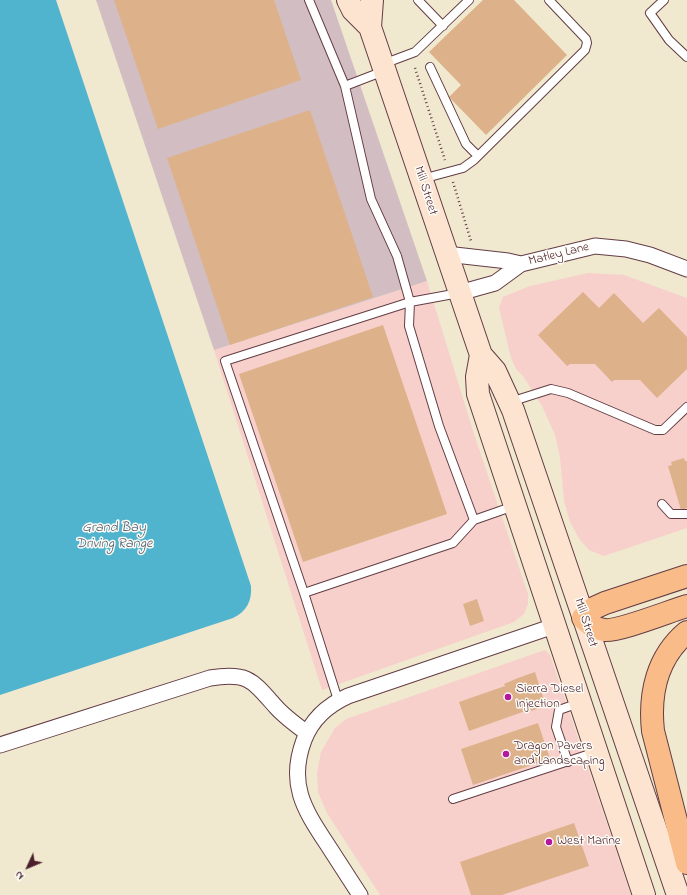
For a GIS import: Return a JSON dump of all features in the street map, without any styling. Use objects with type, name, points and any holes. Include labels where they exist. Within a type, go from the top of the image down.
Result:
[{"type":"highway","points":[[687,576],[604,603],[594,608],[583,618],[598,629],[613,630],[687,606]]},
{"type":"highway","points":[[687,632],[671,647],[658,673],[652,701],[651,716],[652,731],[687,863]]},
{"type":"main road","name":"Mill Street","points":[[348,0],[353,10],[370,27]]},
{"type":"main road","name":"Mill Street","points":[[372,0],[370,27],[459,293],[481,356],[495,371],[509,402],[678,895]]},
{"type":"main road","points":[[481,356],[477,377],[478,394],[644,895]]},
{"type":"main road","points":[[554,626],[583,618]]},
{"type":"street","name":"Matley Lane","points":[[459,293],[495,283],[521,264],[595,246],[626,249],[650,255],[687,269]]},
{"type":"street","points":[[446,254],[508,261],[521,264]]},
{"type":"street","points":[[360,895],[310,818],[302,801],[297,776],[298,763],[307,733],[321,713],[338,700],[554,626]]},
{"type":"street","points":[[0,746],[210,678],[226,676],[243,678],[257,685],[282,713],[307,733]]},
{"type":"lane","points":[[309,0],[344,86],[371,199],[397,256],[410,302],[409,326],[439,426],[474,520]]},
{"type":"lane","points":[[418,0],[443,26]]},
{"type":"lane","points":[[344,86],[415,52],[469,0]]},
{"type":"lane","points":[[421,180],[463,168],[478,156],[585,50],[587,43],[586,39],[549,0]]},
{"type":"lane","points":[[664,0],[650,13],[670,40],[687,57]]},
{"type":"lane","points":[[430,67],[466,144],[478,156]]},
{"type":"lane","points":[[338,700],[304,593],[225,361],[410,302],[459,293]]},
{"type":"lane","points":[[509,402],[551,389],[568,393],[655,430],[663,430],[687,407]]},
{"type":"lane","points":[[662,504],[671,514],[687,514]]},
{"type":"lane","points":[[304,593],[453,543],[474,520],[515,506]]},
{"type":"lane","points":[[568,762],[556,727],[560,710],[580,703]]},
{"type":"lane","points":[[453,799],[596,752]]},
{"type":"path","points":[[415,68],[471,240]]},
{"type":"shaded area","points":[[96,0],[331,0],[427,281],[214,350]]},
{"type":"shaded area","points":[[588,273],[624,275],[687,298],[687,528],[604,556],[589,550],[580,540],[570,522],[564,501],[560,457],[555,435],[542,406],[523,376],[516,369],[511,358],[499,308],[503,297],[530,286]]},
{"type":"shaded area","points":[[427,281],[474,434],[528,594],[528,604],[524,614],[514,622],[322,690],[214,350]]},
{"type":"shaded area","points":[[545,650],[550,655],[631,895],[380,895],[327,813],[318,792],[317,773],[321,752],[335,728],[346,719]]},
{"type":"water","name":"Grand Bay Driving Range","points":[[0,0],[56,0],[251,586],[251,596],[245,609],[233,618],[0,695]]},
{"type":"building","points":[[114,0],[274,0],[301,80],[158,129]]},
{"type":"building","points":[[483,0],[514,0],[567,55],[486,135],[449,97],[461,85],[429,52]]},
{"type":"building","points":[[310,110],[373,297],[230,345],[167,158]]},
{"type":"building","points":[[583,292],[599,308],[614,293],[643,323],[659,308],[687,337],[687,369],[657,398],[640,380],[614,380],[612,382],[595,364],[570,364],[567,366],[538,335]]},
{"type":"building","points":[[383,325],[447,514],[303,562],[239,374]]},
{"type":"building","points":[[684,458],[685,461],[687,461],[687,508],[681,510],[668,466],[672,465],[671,462]]},
{"type":"building","points":[[477,599],[484,621],[470,626],[463,604]]},
{"type":"building","name":"Sierra Diesel Injection","points":[[535,672],[546,706],[531,711],[531,709],[469,731],[459,702],[505,686],[504,684]]},
{"type":"building","name":"Dragon Pavers and Landscaping","points":[[538,723],[550,759],[473,785],[461,749]]},
{"type":"building","name":"West Marine","points":[[574,823],[589,866],[502,895],[471,895],[460,862]]},
{"type":"place","name":"Sierra Diesel Injection","points":[[508,697]]},
{"type":"place","name":"Dragon Pavers and Landscaping","points":[[506,754]]},
{"type":"place","name":"West Marine","points":[[549,842]]}]
